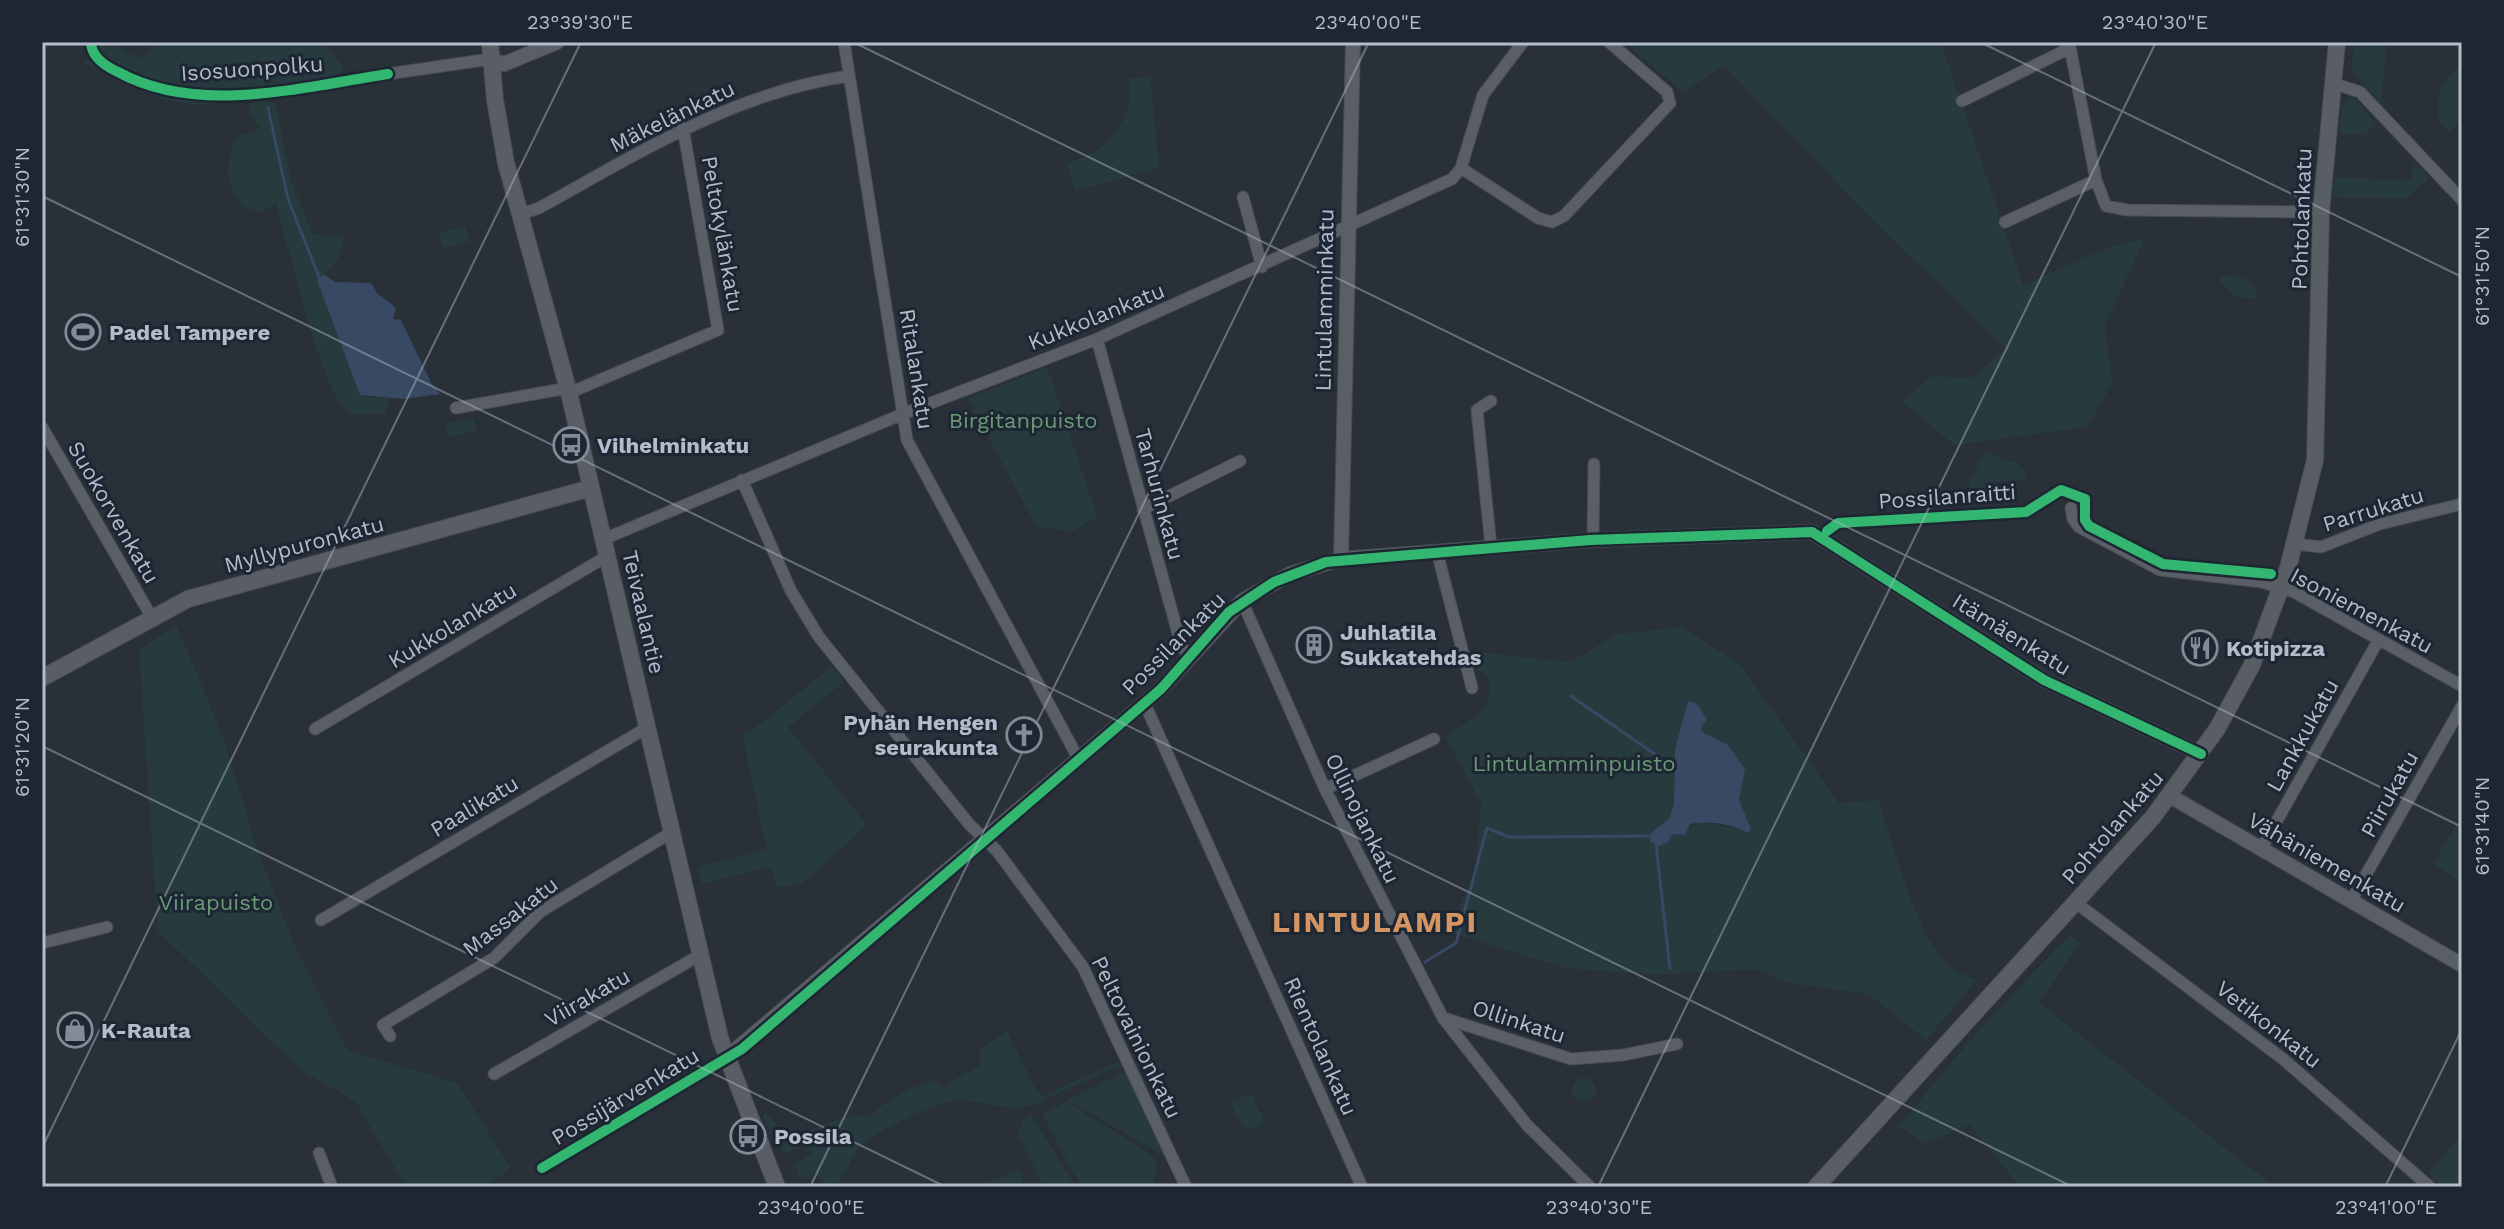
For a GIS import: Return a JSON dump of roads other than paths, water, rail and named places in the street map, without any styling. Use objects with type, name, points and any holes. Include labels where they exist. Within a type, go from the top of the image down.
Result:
[{"type":"main road","name":"Teivaalantie","points":[[490,42],[506,163],[607,547],[700,955],[727,1057],[777,1187]]},
{"type":"main road","name":"Pohtolankatu","points":[[1816,1187],[2170,796],[2201,754],[2242,685],[2295,544],[2310,488],[2318,435],[2321,212],[2337,42]]},
{"type":"main road","name":"Myllypuronkatu","points":[[42,678],[151,616],[207,593],[591,488]]},
{"type":"street","points":[[388,74],[490,59],[504,64],[557,42]]},
{"type":"street","name":"Ritalankatu","points":[[844,42],[907,440],[1078,758]]},
{"type":"street","name":"Lintulamminkatu","points":[[1341,559],[1353,42]]},
{"type":"street","points":[[1523,42],[1483,95],[1461,168],[1538,218],[1552,222],[1564,216],[1670,103],[1667,92],[1609,42]]},
{"type":"street","points":[[1962,101],[2070,45],[2096,180],[2102,202],[2112,209],[2321,212]]},
{"type":"street","name":"Mäkelänkatu","points":[[521,214],[539,208],[683,128],[761,95],[812,81],[849,76]]},
{"type":"street","points":[[2332,83],[2355,87],[2462,200]]},
{"type":"street","name":"Peltokylänkatu","points":[[568,390],[718,330],[683,128]]},
{"type":"street","name":"Kukkolankatu","points":[[315,729],[607,547],[742,480],[1097,339],[1348,228],[1452,179],[1461,168]]},
{"type":"street","points":[[2005,222],[2096,180]]},
{"type":"street","points":[[1243,197],[1262,267]]},
{"type":"street","name":"Tarhurinkatu","points":[[1097,339],[1182,648],[1190,656]]},
{"type":"street","points":[[456,408],[568,390]]},
{"type":"street","points":[[1491,401],[1477,410],[1491,547]]},
{"type":"street","name":"Suokorvenkatu","points":[[42,427],[151,616]]},
{"type":"street","points":[[1143,509],[1240,461]]},
{"type":"street","points":[[1593,540],[1594,464]]},
{"type":"street","name":"Peltovainionkatu","points":[[742,480],[791,591],[819,637],[983,838],[997,851],[1083,967],[1186,1187]]},
{"type":"street","name":"Parrukatu","points":[[2295,544],[2321,547],[2380,524],[2462,504]]},
{"type":"street","name":"Isoniemenkatu","points":[[2071,508],[2073,519],[2079,527],[2160,570],[2256,581],[2281,588],[2462,686]]},
{"type":"street","name":"Possilankatu","points":[[727,1057],[1173,677],[1242,601],[1290,574],[1341,559],[1593,540],[1812,532]]},
{"type":"street","name":"Itämäenkatu","points":[[1812,532],[2044,680],[2201,754]]},
{"type":"street","points":[[1437,552],[1472,688]]},
{"type":"street","name":"Ollinojankatu","points":[[1242,601],[1325,789],[1443,1018],[1527,1125],[1590,1187]]},
{"type":"street","name":"Lankkukatu","points":[[2261,849],[2378,641]]},
{"type":"street","name":"Rientolankatu","points":[[1144,702],[1362,1187]]},
{"type":"street","name":"Piirukatu","points":[[2351,901],[2462,706]]},
{"type":"street","name":"Paalikatu","points":[[321,920],[648,727]]},
{"type":"street","points":[[1325,789],[1434,739]]},
{"type":"street","name":"Vähäniemenkatu","points":[[2170,796],[2462,965]]},
{"type":"street","name":"Massakatu","points":[[390,1036],[383,1025],[494,958],[540,912],[672,832]]},
{"type":"street","name":"Vetikonkatu","points":[[2075,902],[2283,1059],[2430,1187]]},
{"type":"street","points":[[42,943],[107,927]]},
{"type":"street","name":"Viirakatu","points":[[494,1074],[700,955]]},
{"type":"street","name":"Ollinkatu","points":[[1443,1018],[1571,1059],[1623,1055],[1677,1044]]},
{"type":"street","name":"Possijärvenkatu","points":[[542,1168],[727,1057]]},
{"type":"street","points":[[319,1153],[332,1187]]},
{"type":"water","points":[[323,274],[335,282],[371,283],[377,293],[396,308],[393,319],[401,320],[431,383],[440,394],[403,399],[360,395],[317,280]]},
{"type":"water","points":[[1688,701],[1696,703],[1707,719],[1702,732],[1728,745],[1745,769],[1739,800],[1751,829],[1748,833],[1720,824],[1690,824],[1685,835],[1673,834],[1667,843],[1658,846],[1650,842],[1650,834],[1669,819],[1674,804],[1675,750]]},
{"type":"waterway","points":[[268,108],[288,199],[319,277]]},
{"type":"waterway","points":[[1571,696],[1666,762],[1675,761]]},
{"type":"waterway","points":[[1425,962],[1456,943],[1487,828],[1509,837],[1649,836]]},
{"type":"waterway","points":[[1656,845],[1670,969]]},
{"type":"place","name":"Padel Tampere","points":[[83,332]]},
{"type":"place","name":"Vilhelminkatu","points":[[571,445]]},
{"type":"place","name":"Juhlatila Sukkatehdas","points":[[1314,645]]},
{"type":"place","name":"Kotipizza","points":[[2200,648]]},
{"type":"place","name":"Pyhän Hengen seurakunta","points":[[1024,735]]},
{"type":"place","name":"K-Rauta","points":[[75,1030]]},
{"type":"place","name":"Possila","points":[[748,1136]]},
{"type":"district","name":"LINTULAMPI","points":[[1375,922]]},
{"type":"park label","name":"Birgitanpuisto","points":[[1023,420]]},
{"type":"park label","name":"Lintulamminpuisto","points":[[1574,763]]},
{"type":"park label","name":"Viirapuisto","points":[[216,902]]}]
